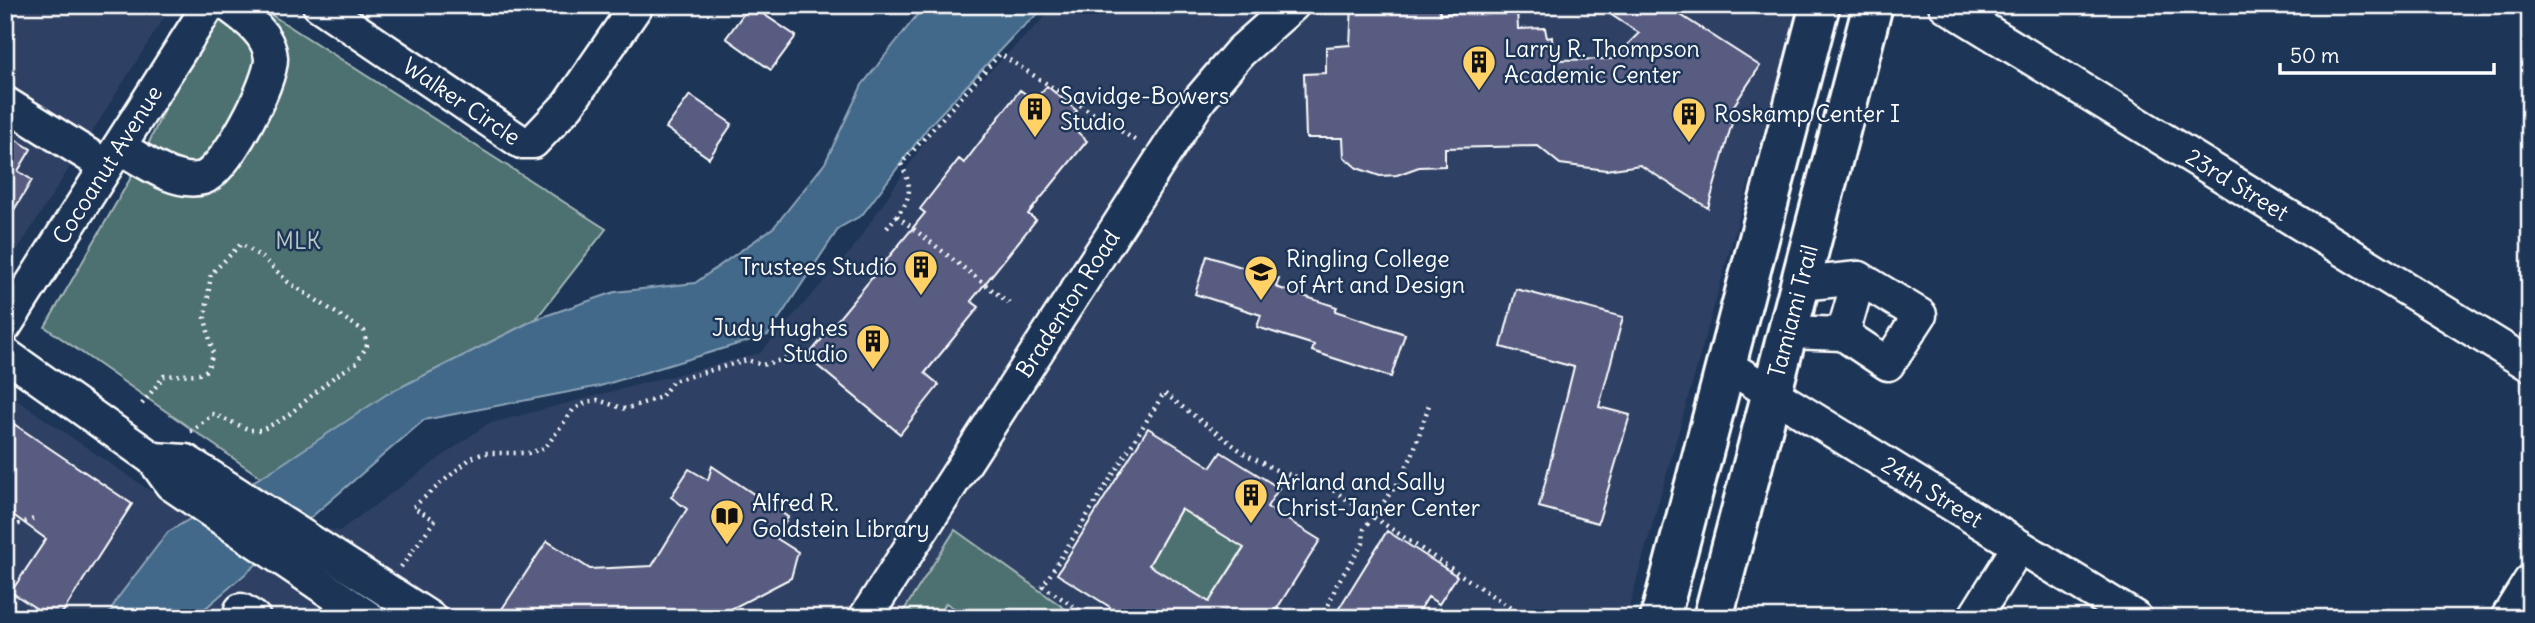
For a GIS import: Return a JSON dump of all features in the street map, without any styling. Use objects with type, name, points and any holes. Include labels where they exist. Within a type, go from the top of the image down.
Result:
[{"type":"main road","points":[[1660,618],[1820,5]]},
{"type":"main road","name":"Tamiami Trail","points":[[1713,618],[1873,5]]},
{"type":"street","name":"Cocoanut Avenue","points":[[5,326],[209,5]]},
{"type":"street","points":[[5,103],[112,157],[185,178],[204,177],[217,167],[245,126],[266,79],[271,57],[263,35],[228,5]]},
{"type":"street","name":"Walker Circle","points":[[318,5],[521,142],[533,142],[568,105],[637,5]]},
{"type":"street","name":"Bradenton Road","points":[[865,618],[1200,99],[1240,52],[1293,5]]},
{"type":"street","name":"23rd Street","points":[[1945,5],[2530,365]]},
{"type":"street","points":[[1843,334],[1860,278]]},
{"type":"street","points":[[1788,332],[1843,334],[1888,364],[1920,315],[1860,278],[1800,284]]},
{"type":"street","points":[[5,354],[153,459],[181,460],[420,611]]},
{"type":"street","name":"24th Street","points":[[1726,365],[2136,618]]},
{"type":"street","points":[[181,460],[369,618]]},
{"type":"street","points":[[1976,617],[2019,546]]},
{"type":"street","points":[[2507,618],[2530,581]]},
{"type":"path","points":[[887,228],[908,201],[910,182],[901,164],[1000,54],[1148,148]]},
{"type":"path","points":[[897,216],[1013,306]]},
{"type":"path","points":[[142,404],[164,376],[199,374],[207,370],[213,354],[205,318],[211,274],[241,244],[263,258],[288,282],[363,331],[367,346],[356,363],[334,377],[286,417],[262,430],[250,430],[213,414],[181,460]]},
{"type":"path","points":[[396,574],[435,520],[413,506],[471,458],[485,453],[528,453],[545,448],[573,410],[587,402],[598,400],[625,409],[661,397],[673,381],[747,360],[762,365],[789,358]]},
{"type":"path","points":[[1091,618],[1043,586],[1164,393],[1245,454],[1280,472],[1325,485],[1526,618]]},
{"type":"path","points":[[1323,618],[1338,584],[1363,543],[1364,529],[1412,456],[1429,405]]},
{"type":"path","points":[[5,529],[33,519]]},
{"type":"shaded area","points":[[5,5],[172,5],[5,270]]},
{"type":"shaded area","points":[[925,5],[1048,5],[1016,33],[929,126],[862,215],[839,228],[768,335],[600,386],[424,420],[194,618],[107,618],[117,599],[168,532],[276,468],[387,394],[536,319],[615,292],[695,283],[774,227],[825,163],[862,85]]},
{"type":"shaded area","name":"Ringling College of Art and Design","points":[[1057,5],[1799,5],[1626,618],[5,618],[5,392],[161,498],[339,531],[487,424],[760,353],[851,251],[938,122]]},
{"type":"green space","name":"MLK","points":[[212,5],[256,5],[606,229],[536,319],[387,394],[276,488],[45,327],[141,160]]},
{"type":"green space","points":[[1181,509],[1244,547],[1209,602],[1149,565]]},
{"type":"green space","points":[[955,530],[1081,618],[969,618],[946,603],[937,618],[899,618]]},
{"type":"building","points":[[750,5],[796,36],[771,70],[726,38]]},
{"type":"building","name":"Larry R. Thompson Academic Center","points":[[1352,5],[1439,5],[1440,14],[1517,9],[1518,29],[1545,28],[1547,38],[1552,37],[1553,60],[1613,59],[1639,33],[1596,5],[1665,5],[1760,66],[1725,119],[1732,123],[1708,208],[1640,165],[1606,170],[1560,164],[1538,146],[1445,148],[1445,166],[1419,167],[1397,175],[1380,176],[1357,168],[1344,157],[1343,138],[1306,138],[1304,74],[1326,73],[1326,47],[1350,45]]},
{"type":"building","points":[[1047,86],[1077,111],[1068,123],[1087,141],[1028,214],[1036,220],[971,301],[979,307],[925,373],[939,385],[900,434],[807,357],[925,213],[920,209],[959,159],[964,163],[1020,90],[1034,100]]},
{"type":"building","points":[[690,95],[732,124],[709,158],[666,128]]},
{"type":"building","points":[[5,133],[31,149],[18,171],[32,180],[5,225]]},
{"type":"building","points":[[1207,256],[1279,279],[1276,287],[1337,307],[1335,311],[1405,334],[1391,377],[1312,351],[1314,345],[1257,327],[1261,315],[1195,294]]},
{"type":"building","points":[[1516,289],[1623,317],[1599,407],[1630,415],[1598,523],[1539,507],[1574,367],[1501,347]]},
{"type":"building","points":[[5,418],[132,504],[59,618],[51,618],[11,592],[46,539],[5,509]]},
{"type":"building","name":"Arland and Sally Christ-Janer Center","points":[[1148,428],[1211,467],[1221,452],[1279,488],[1267,507],[1320,540],[1271,618],[1109,618],[1110,607],[1057,574]],"holes":[[[1181,509],[1244,548],[1209,602],[1149,565]]]},
{"type":"building","name":"Alfred R. Goldstein Library","points":[[712,466],[788,517],[776,538],[798,552],[791,578],[729,610],[724,618],[496,618],[547,541],[590,569],[652,566],[687,509],[671,497],[689,469],[708,480]]},
{"type":"building","points":[[1387,531],[1457,576],[1439,604],[1428,597],[1415,618],[1333,618]]},
{"type":"place","name":"Larry R. Thompson Academic Center","points":[[1479,92]]},
{"type":"place","name":"Savidge-Bowers Studio","points":[[1035,139]]},
{"type":"place","name":"Roskamp Center I","points":[[1689,144]]},
{"type":"place","name":"Trustees Studio","points":[[921,297]]},
{"type":"place","name":"Ringling College of Art and Design","points":[[1261,302]]},
{"type":"place","name":"Judy Hughes Studio","points":[[873,371]]},
{"type":"place","name":"Arland and Sally Christ-Janer Center","points":[[1251,525]]},
{"type":"place","name":"Alfred R. Goldstein Library","points":[[727,546]]}]
